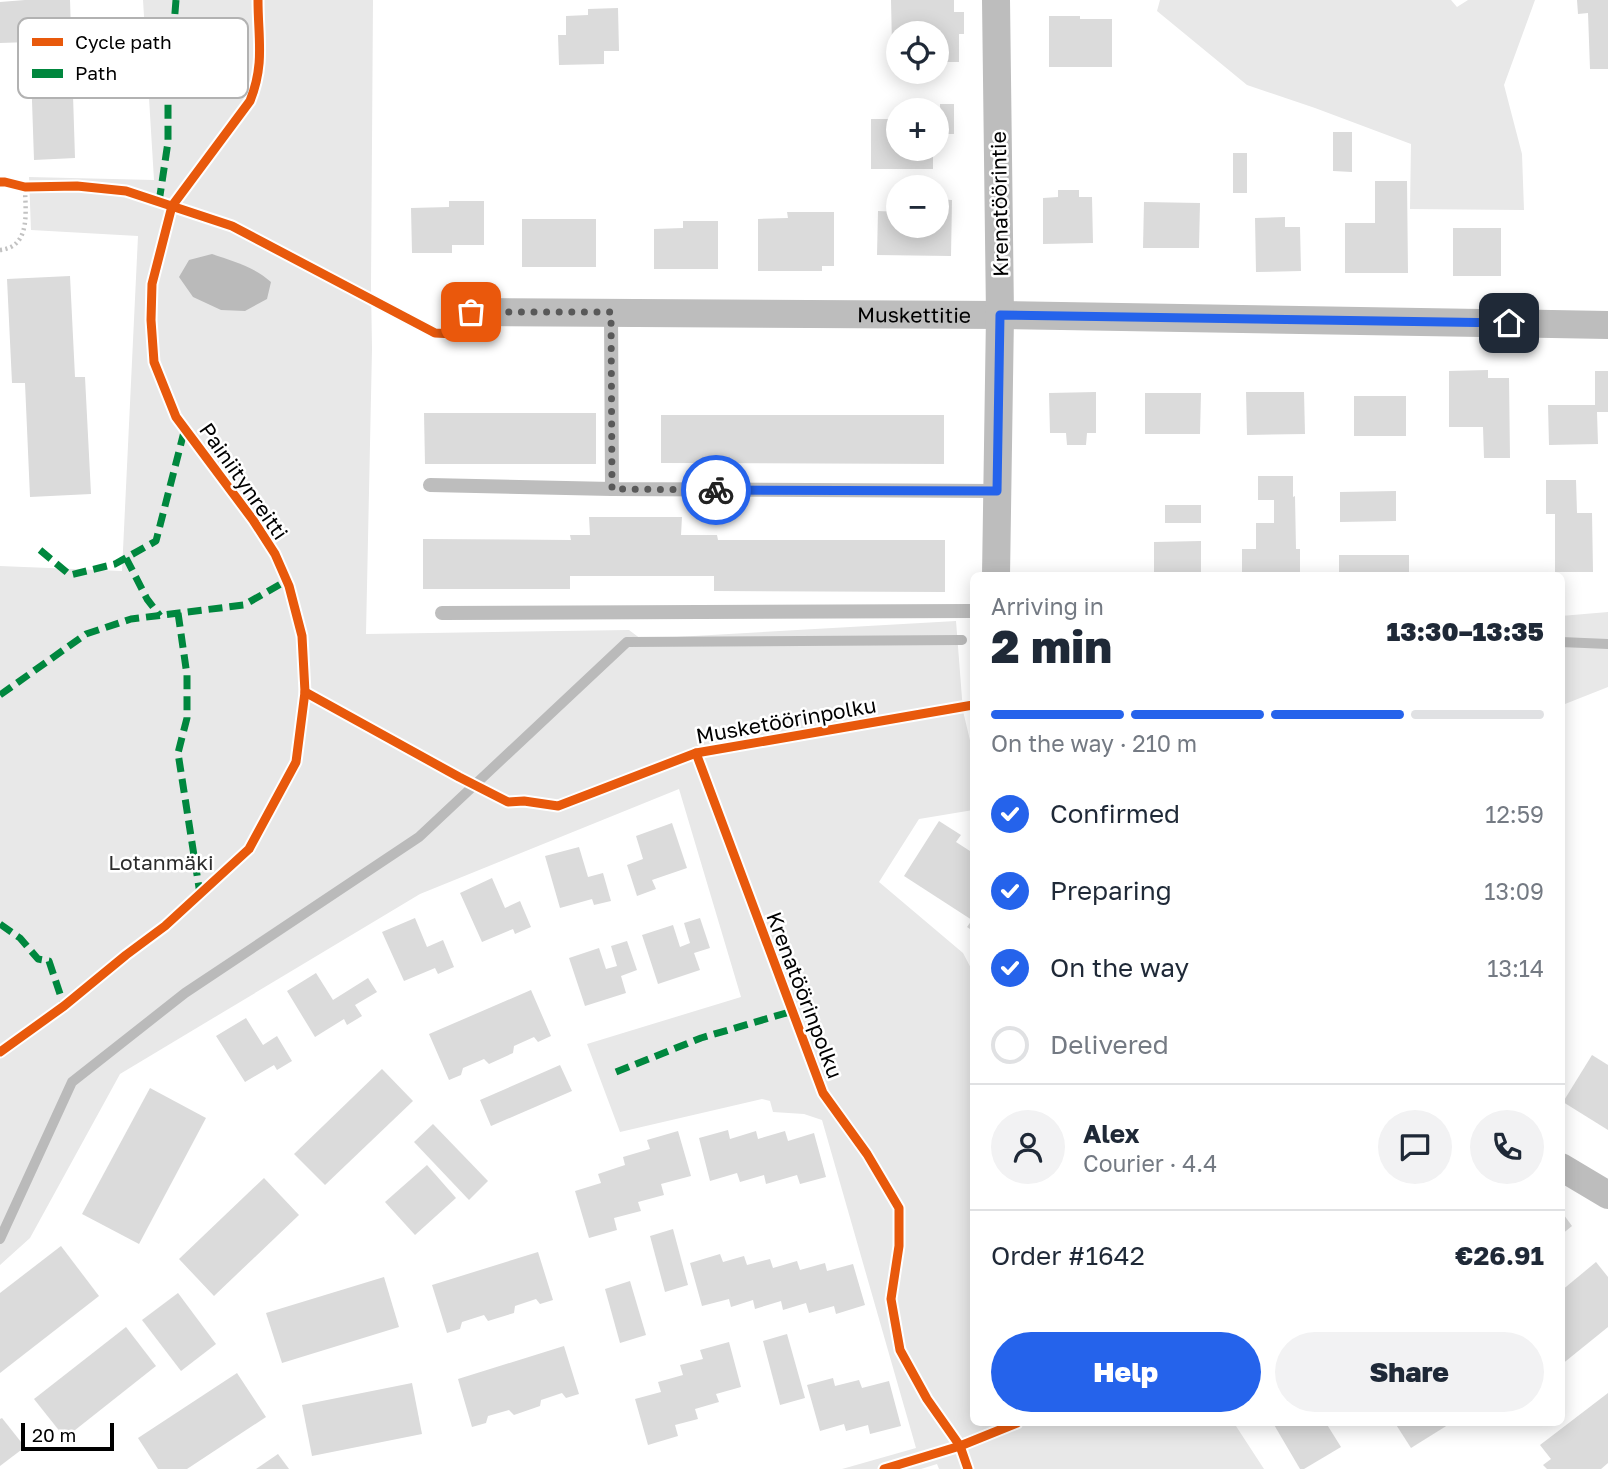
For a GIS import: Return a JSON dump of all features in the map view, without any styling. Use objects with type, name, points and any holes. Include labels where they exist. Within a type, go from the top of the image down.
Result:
[{"type":"street","name":"Krenatöörintie","points":[[996,0],[1000,315],[996,572]]},
{"type":"street","name":"Muskettitie","points":[[471,312],[1000,315],[1608,325]]},
{"type":"street","points":[[1565,1169],[1608,1195]]},
{"type":"lane","points":[[611,312],[612,489]]},
{"type":"lane","points":[[430,485],[997,491]]},
{"type":"lane","points":[[442,613],[970,611]]},
{"type":"path","points":[[0,250],[16,242],[24,233],[24,186]]},
{"type":"green space","name":"Lotanmäki","points":[[143,0],[373,0],[372,349],[366,634],[629,630],[641,639],[956,621],[963,711],[970,740],[970,810],[919,819],[879,882],[963,953],[970,966],[970,1426],[1236,1426],[1264,1469],[939,1469],[937,1464],[921,1469],[842,1469],[916,1448],[822,1120],[804,1114],[773,1112],[770,1101],[762,1099],[620,1132],[587,1044],[741,997],[679,789],[420,894],[120,1074],[30,1238],[0,1265],[0,566],[122,571],[138,236],[31,230],[29,177],[154,180],[149,98],[248,98],[248,18],[144,18]]},
{"type":"green space","points":[[1160,0],[1451,0],[1457,7],[1468,0],[1535,0],[1504,85],[1522,154],[1524,210],[1410,209],[1411,144],[1247,85],[1157,11]]},
{"type":"green space","points":[[1608,612],[1608,687],[1565,704],[1565,616]]},
{"type":"shaded area","points":[[212,254],[250,268],[271,282],[267,299],[245,311],[221,310],[193,297],[179,277],[189,260]]},
{"type":"building","points":[[70,0],[71,18],[18,18],[18,42],[0,43],[0,2]]},
{"type":"building","points":[[891,0],[954,0],[954,12],[964,12],[964,34],[959,34],[959,62],[949,62],[949,21],[891,21]]},
{"type":"building","points":[[1577,0],[1608,0],[1608,69],[1590,69],[1588,13],[1578,14]]},
{"type":"building","points":[[618,8],[619,51],[604,51],[604,64],[559,65],[558,35],[566,35],[566,16],[588,15],[588,9]]},
{"type":"building","points":[[1049,16],[1112,19],[1112,67],[1049,67]]},
{"type":"building","points":[[32,98],[73,98],[75,158],[34,160]]},
{"type":"building","points":[[949,104],[954,104],[954,134],[949,134]]},
{"type":"building","points":[[871,119],[886,119],[886,161],[933,161],[933,169],[871,169]]},
{"type":"building","points":[[1333,132],[1352,132],[1352,172],[1333,171]]},
{"type":"building","points":[[1233,153],[1247,153],[1247,193],[1233,193]]},
{"type":"building","points":[[1375,181],[1407,181],[1408,273],[1345,273],[1345,223],[1375,223]]},
{"type":"building","points":[[1058,190],[1079,190],[1079,197],[1092,197],[1093,243],[1043,244],[1043,198],[1058,197]]},
{"type":"building","points":[[949,200],[952,200],[951,256],[877,255],[878,211],[886,211],[886,238],[949,238]]},
{"type":"building","points":[[449,201],[484,201],[484,245],[452,245],[452,253],[412,253],[411,208],[449,207]]},
{"type":"building","points":[[1144,202],[1200,203],[1199,248],[1143,248]]},
{"type":"building","points":[[787,212],[834,212],[834,266],[822,266],[822,271],[758,271],[758,219],[788,218]]},
{"type":"building","points":[[1285,217],[1285,227],[1300,227],[1301,271],[1256,272],[1255,218]]},
{"type":"building","points":[[522,219],[596,219],[596,267],[522,267]]},
{"type":"building","points":[[683,221],[718,221],[718,269],[654,269],[654,229],[683,228]]},
{"type":"building","points":[[1453,228],[1501,228],[1501,276],[1453,276]]},
{"type":"building","points":[[70,276],[75,377],[85,377],[91,494],[30,497],[25,383],[12,383],[7,279]]},
{"type":"building","points":[[1488,370],[1488,378],[1509,378],[1510,458],[1484,458],[1483,427],[1449,427],[1449,371]]},
{"type":"building","points":[[1595,371],[1608,371],[1608,412],[1597,412],[1598,444],[1549,445],[1548,405],[1595,405]]},
{"type":"building","points":[[1096,392],[1096,433],[1087,433],[1086,445],[1067,445],[1066,433],[1050,433],[1049,393]]},
{"type":"building","points":[[1246,392],[1304,392],[1305,434],[1247,435]]},
{"type":"building","points":[[1145,393],[1201,393],[1200,434],[1145,434]]},
{"type":"building","points":[[1354,396],[1406,396],[1406,436],[1354,436]]},
{"type":"building","points":[[424,413],[596,413],[596,464],[425,464]]},
{"type":"building","points":[[661,415],[944,415],[944,464],[661,463]]},
{"type":"building","points":[[1258,476],[1293,476],[1296,549],[1300,549],[1300,572],[1242,572],[1242,549],[1256,549],[1256,523],[1274,523],[1274,500],[1258,500]]},
{"type":"building","points":[[1546,480],[1576,480],[1577,513],[1592,513],[1593,572],[1555,572],[1555,514],[1546,514]]},
{"type":"building","points":[[1396,491],[1396,521],[1340,522],[1340,492]]},
{"type":"building","points":[[1165,505],[1201,505],[1201,523],[1165,523]]},
{"type":"building","points":[[589,517],[682,517],[681,535],[717,535],[718,540],[945,540],[945,592],[714,591],[714,576],[570,576],[570,589],[423,589],[423,539],[571,540],[570,535],[590,535]]},
{"type":"building","points":[[1201,541],[1201,572],[1154,572],[1154,542]]},
{"type":"building","points":[[1339,555],[1409,555],[1409,572],[1339,572]]},
{"type":"building","points":[[939,821],[961,835],[956,842],[970,851],[970,919],[904,876]]},
{"type":"building","points":[[672,823],[687,868],[652,880],[656,889],[637,896],[627,865],[643,859],[636,836]]},
{"type":"building","points":[[579,847],[588,877],[603,873],[611,901],[594,905],[592,899],[560,908],[545,856]]},
{"type":"building","points":[[492,878],[505,908],[520,901],[531,927],[515,934],[513,929],[482,942],[460,893]]},
{"type":"building","points":[[415,918],[427,947],[443,940],[454,967],[438,974],[435,968],[404,981],[382,932]]},
{"type":"building","points":[[700,918],[710,948],[694,953],[700,970],[658,984],[642,935],[673,925],[680,947],[690,943],[684,923]]},
{"type":"building","points":[[627,941],[637,970],[621,976],[626,993],[585,1006],[569,958],[599,948],[606,969],[617,966],[611,946]]},
{"type":"building","points":[[316,973],[333,1000],[368,978],[377,992],[355,1005],[362,1016],[347,1025],[344,1019],[315,1037],[287,991]]},
{"type":"building","points":[[531,990],[551,1036],[538,1042],[534,1037],[514,1046],[513,1053],[489,1064],[484,1059],[463,1068],[461,1075],[449,1080],[429,1034]]},
{"type":"building","points":[[246,1018],[263,1045],[277,1036],[292,1061],[277,1070],[274,1065],[245,1082],[216,1036]]},
{"type":"building","points":[[1592,1055],[1608,1065],[1608,1130],[1565,1103],[1565,1099]]},
{"type":"building","points":[[560,1065],[572,1091],[491,1126],[480,1100]]},
{"type":"building","points":[[382,1069],[413,1101],[325,1185],[294,1154]]},
{"type":"building","points":[[150,1088],[206,1118],[139,1244],[82,1214]]},
{"type":"building","points":[[433,1124],[488,1181],[469,1200],[414,1142]]},
{"type":"building","points":[[728,1130],[730,1139],[756,1131],[758,1139],[785,1131],[788,1141],[814,1133],[826,1177],[800,1184],[797,1175],[766,1184],[764,1175],[740,1182],[737,1173],[710,1181],[699,1138]]},
{"type":"building","points":[[678,1131],[691,1176],[661,1184],[664,1195],[638,1202],[641,1211],[614,1218],[617,1230],[589,1238],[575,1191],[601,1183],[598,1174],[625,1165],[623,1157],[650,1149],[647,1140]]},
{"type":"building","points":[[427,1165],[456,1198],[415,1235],[385,1202]]},
{"type":"building","points":[[264,1178],[299,1215],[214,1296],[179,1259]]},
{"type":"building","points":[[1565,1216],[1572,1226],[1565,1232]]},
{"type":"building","points":[[673,1229],[688,1285],[665,1292],[650,1236]]},
{"type":"building","points":[[61,1246],[99,1296],[0,1373],[0,1293]]},
{"type":"building","points":[[538,1252],[553,1300],[540,1304],[536,1299],[515,1306],[514,1313],[488,1321],[484,1315],[462,1322],[460,1329],[447,1333],[432,1285]]},
{"type":"building","points":[[720,1254],[723,1262],[744,1256],[747,1265],[770,1259],[773,1268],[797,1261],[800,1270],[825,1263],[827,1271],[853,1264],[865,1305],[836,1314],[834,1306],[809,1313],[806,1303],[783,1310],[781,1301],[755,1309],[753,1300],[731,1307],[729,1299],[702,1306],[690,1263]]},
{"type":"building","points":[[1596,1262],[1608,1277],[1608,1327],[1565,1362],[1565,1288]]},
{"type":"building","points":[[384,1277],[399,1327],[282,1363],[266,1313]]},
{"type":"building","points":[[630,1281],[646,1335],[620,1343],[605,1289]]},
{"type":"building","points":[[178,1293],[216,1344],[181,1371],[142,1320]]},
{"type":"building","points":[[126,1327],[156,1366],[65,1438],[34,1399]]},
{"type":"building","points":[[787,1334],[805,1398],[780,1405],[763,1341]]},
{"type":"building","points":[[729,1342],[741,1387],[716,1394],[719,1402],[695,1409],[698,1419],[675,1425],[678,1436],[648,1445],[635,1399],[661,1392],[658,1382],[683,1375],[680,1365],[703,1359],[700,1350]]},
{"type":"building","points":[[564,1346],[579,1394],[566,1398],[562,1393],[541,1400],[540,1406],[514,1415],[509,1410],[488,1416],[486,1423],[472,1427],[458,1379]]},
{"type":"building","points":[[237,1373],[266,1417],[187,1469],[158,1469],[138,1438]]},
{"type":"building","points":[[833,1378],[835,1386],[859,1380],[862,1388],[889,1381],[901,1426],[870,1434],[868,1425],[846,1431],[844,1424],[820,1431],[807,1385]]},
{"type":"building","points":[[412,1383],[422,1434],[312,1456],[302,1405]]},
{"type":"building","points":[[1608,1393],[1608,1463],[1601,1469],[1547,1469],[1543,1465],[1551,1459],[1540,1445]]},
{"type":"building","points":[[2,1418],[25,1447],[0,1466],[0,1419]]},
{"type":"building","points":[[1275,1426],[1328,1426],[1341,1447],[1300,1469]]},
{"type":"building","points":[[1397,1426],[1446,1426],[1411,1448]]},
{"type":"building","points":[[278,1454],[289,1469],[256,1469]]},
{"type":"waterway","points":[[0,1239],[72,1082],[185,993],[419,837],[627,642],[962,640]]},
{"type":"waterway","points":[[1565,642],[1608,644]]},
{"type":"marked path","points":[[175,18],[176,0]]},
{"type":"marked path","points":[[159,202],[168,142],[168,98]]},
{"type":"marked path","points":[[40,550],[70,575],[115,564],[156,541],[185,428]]},
{"type":"marked path","points":[[126,558],[147,599],[160,616]]},
{"type":"marked path","points":[[0,695],[86,634],[131,619],[244,605],[286,581]]},
{"type":"marked path","points":[[178,613],[187,675],[187,718],[178,753],[200,894]]},
{"type":"marked path","points":[[0,924],[20,938],[38,959],[49,961],[64,1006]]},
{"type":"marked path","points":[[616,1072],[701,1038],[793,1011]]},
{"type":"cycle path","name":"Painiitynreitti","points":[[0,1052],[64,1006],[165,926],[249,849],[296,762],[305,692],[302,636],[289,586],[275,554],[253,520],[176,417],[154,362],[151,320],[152,284],[172,206],[250,101],[255,88],[260,51],[258,0]]},
{"type":"cycle path","points":[[0,182],[25,187],[77,186],[126,191],[232,226],[435,333],[454,334],[471,312]]},
{"type":"cycle path","name":"Musketöörinpolku","points":[[305,692],[508,802],[524,801],[558,806],[696,753],[970,706]]},
{"type":"cycle path","name":"Musketöörinpolku","points":[[696,753],[823,1093],[867,1154],[899,1208],[899,1246],[891,1299],[900,1350],[927,1399],[960,1446],[968,1469]]},
{"type":"cycle path","points":[[884,1469],[960,1446],[1010,1426]]},
{"type":"way so far","points":[[471,312],[611,312],[612,489],[716,490]]},
{"type":"route","points":[[716,490],[997,491],[1000,315],[1509,323]]}]
